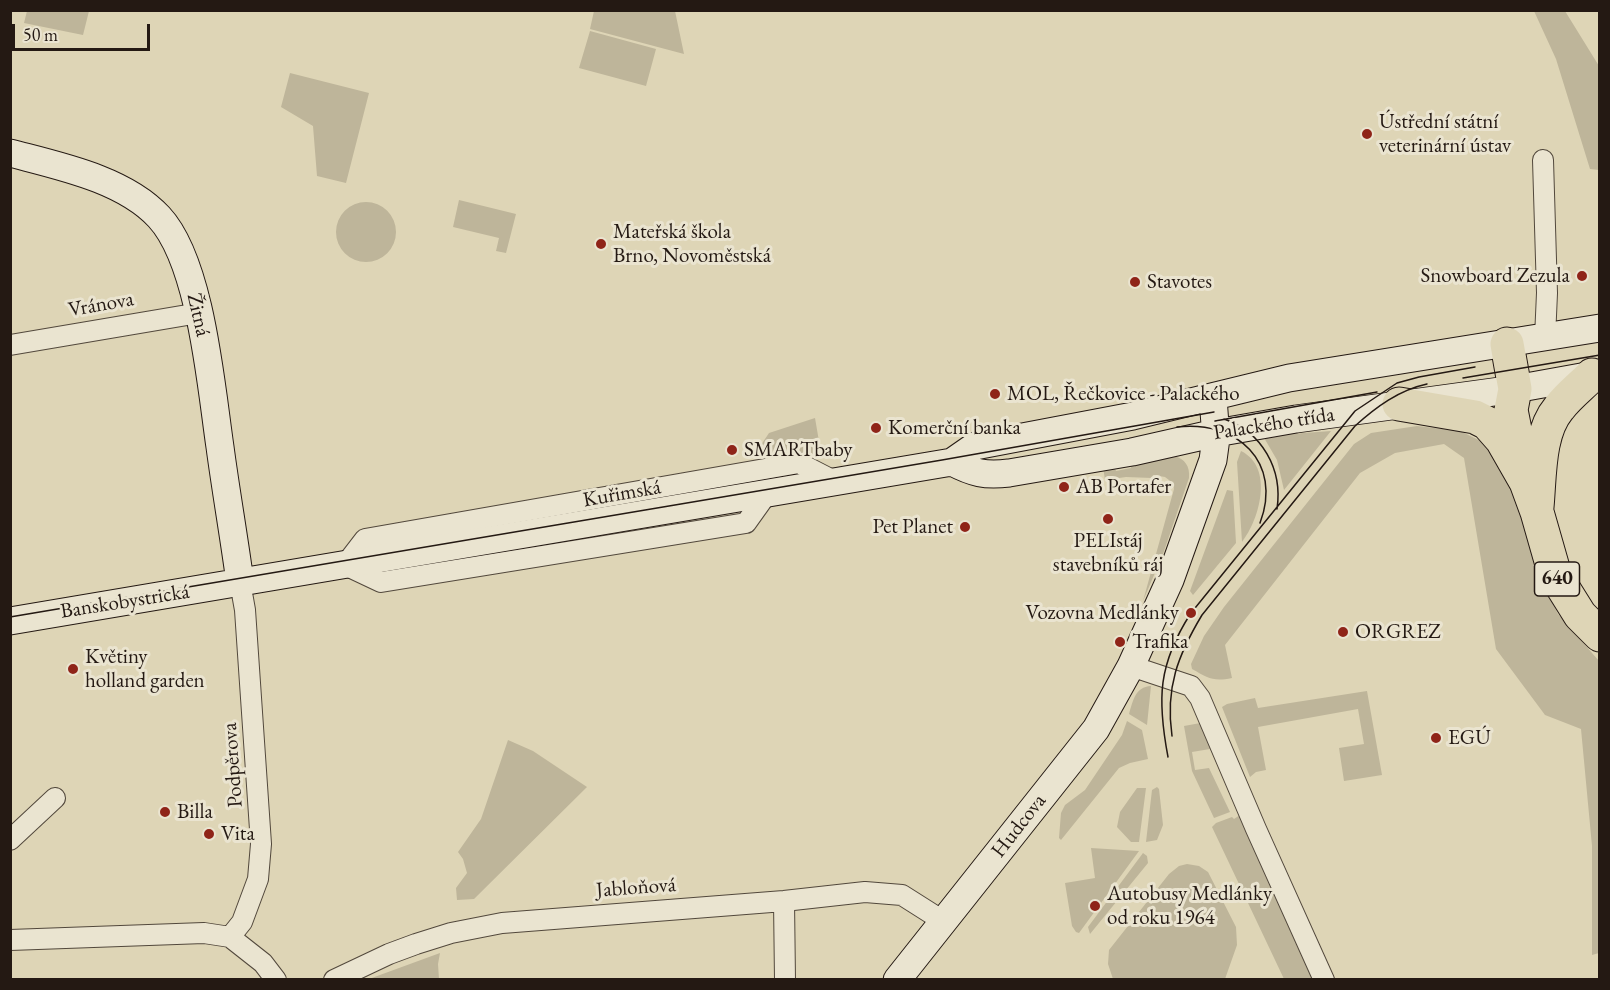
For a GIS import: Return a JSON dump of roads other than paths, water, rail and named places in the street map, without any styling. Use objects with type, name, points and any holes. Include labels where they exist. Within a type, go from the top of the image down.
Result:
[{"type":"highway","name":"640","points":[[1507,344],[1515,389],[1511,411],[1533,478],[1537,512],[1555,575],[1580,615],[1599,635]]},
{"type":"highway","points":[[1533,478],[1544,440],[1558,408],[1596,374]]},
{"type":"highway","points":[[1399,404],[1462,414],[1487,423],[1533,478]]},
{"type":"street","name":"Žitná","points":[[10,153],[96,178],[131,195],[159,217],[180,249],[199,313],[240,582]]},
{"type":"street","points":[[1543,160],[1545,338]]},
{"type":"street","name":"Vránova","points":[[10,345],[199,313]]},
{"type":"street","name":"Palackého třída","points":[[836,482],[952,462],[975,446],[1133,416],[1289,378],[1599,328]]},
{"type":"street","name":"Palackého třída","points":[[952,462],[974,473],[995,475],[1132,452],[1216,433],[1399,404],[1515,389],[1596,374]]},
{"type":"street","name":"Hudcova","points":[[897,980],[1096,729],[1131,666],[1170,579],[1213,460],[1216,433],[1213,398]]},
{"type":"street","name":"Kuřimská","points":[[345,565],[365,539],[799,463],[836,482]]},
{"type":"street","name":"Kuřimská","points":[[240,582],[836,482]]},
{"type":"street","name":"Banskobystrická","points":[[10,621],[240,582]]},
{"type":"street","name":"Podpěrova","points":[[230,938],[242,922],[258,879],[262,832],[240,582]]},
{"type":"street","points":[[1131,666],[1191,686],[1200,698],[1324,980]]},
{"type":"street","points":[[10,840],[54,798]]},
{"type":"street","name":"Jabloňová","points":[[334,980],[416,944],[451,933],[502,923],[784,901],[865,892],[902,895],[943,921]]},
{"type":"street","points":[[784,901],[786,980]]},
{"type":"street","points":[[10,940],[204,933],[230,938],[263,963],[276,980]]},
{"type":"tram line","points":[[1463,378],[1600,355]]},
{"type":"tram line","points":[[1168,757],[1162,717],[1163,682],[1172,649],[1191,613],[1355,411],[1397,383],[1475,367]]},
{"type":"tram line","points":[[1172,736],[1170,702],[1175,672],[1186,644],[1202,615],[1355,426],[1388,400],[1407,390],[1427,384]]},
{"type":"tram line","points":[[1215,421],[1377,392]]},
{"type":"tram line","points":[[10,617],[1214,412]]},
{"type":"tram line","points":[[1224,419],[1249,433],[1267,454],[1277,480],[1277,509]]},
{"type":"tram line","points":[[1177,427],[1219,430],[1236,438],[1250,450],[1260,464],[1265,481],[1265,501],[1260,523]]},
{"type":"place","name":"Ústřední státní veterinární ústav","points":[[1367,134]]},
{"type":"place","name":"Mateřská škola Brno, Novoměstská","points":[[601,244]]},
{"type":"place","name":"Snowboard Zezula","points":[[1582,276]]},
{"type":"place","name":"Stavotes","points":[[1135,282]]},
{"type":"place","name":"MOL, Řečkovice - Palackého","points":[[995,394]]},
{"type":"place","name":"Komerční banka","points":[[876,428]]},
{"type":"place","name":"SMARTbaby","points":[[732,450]]},
{"type":"place","name":"AB Portafer","points":[[1064,487]]},
{"type":"place","name":"PELIstáj stavebníků ráj","points":[[1108,519]]},
{"type":"place","name":"Pet Planet","points":[[965,527]]},
{"type":"place","name":"Vozovna Medlánky","points":[[1191,613]]},
{"type":"place","name":"ORGREZ","points":[[1343,632]]},
{"type":"place","name":"Trafika","points":[[1120,642]]},
{"type":"place","name":"Květiny holland garden","points":[[73,669]]},
{"type":"place","name":"EGÚ","points":[[1436,738]]},
{"type":"place","name":"Billa","points":[[165,812]]},
{"type":"place","name":"Vita","points":[[209,834]]},
{"type":"place","name":"Autobusy Medlánky od roku 1964","points":[[1095,906]]}]
